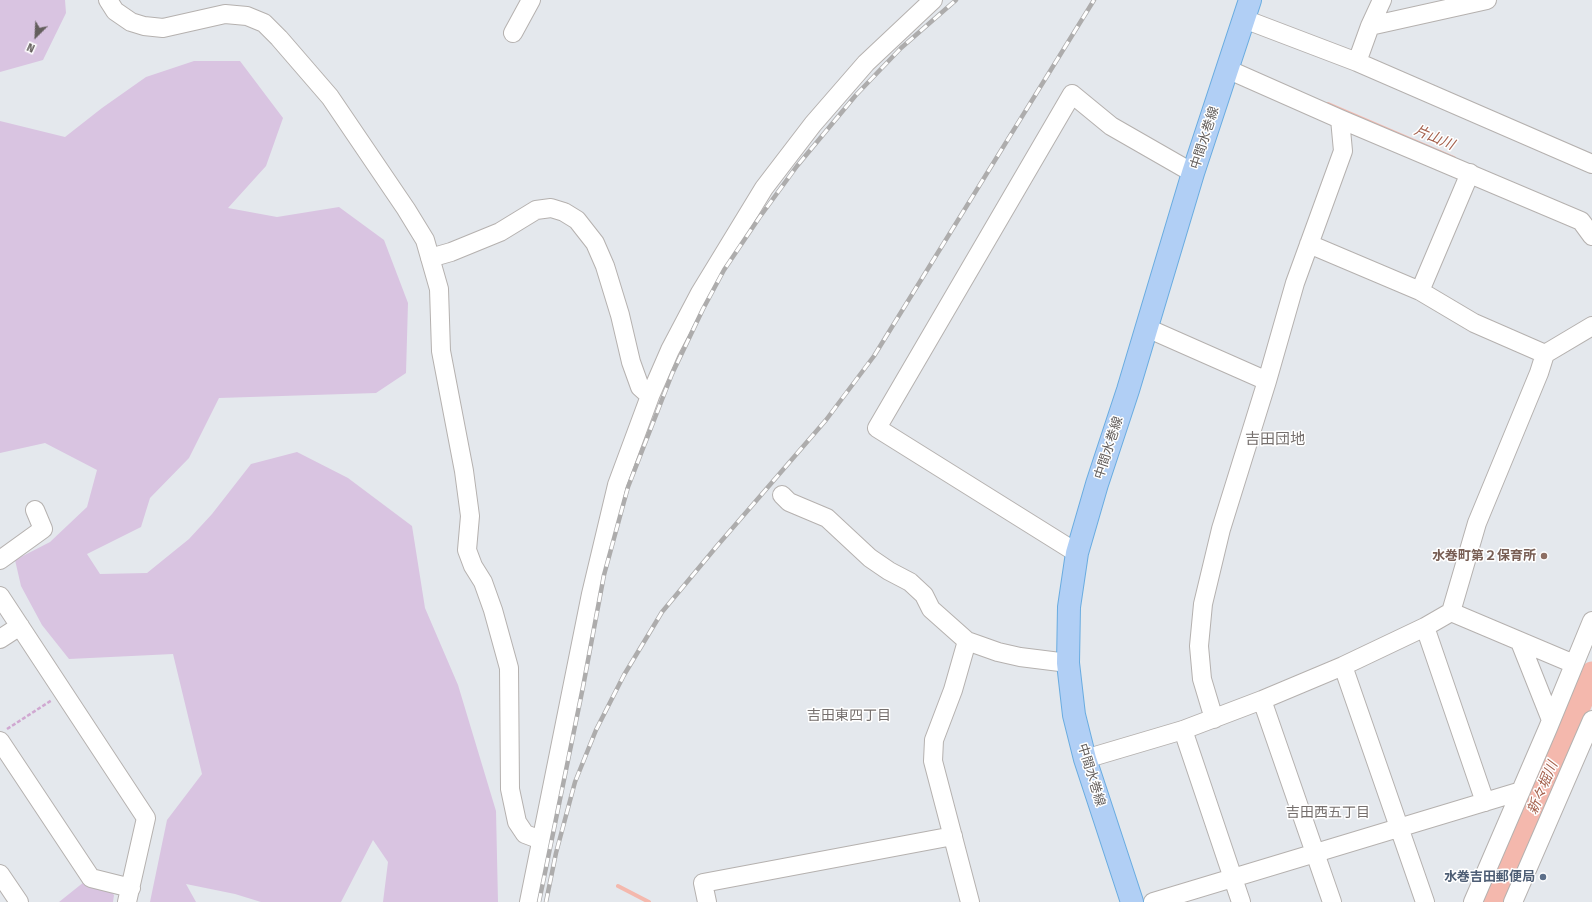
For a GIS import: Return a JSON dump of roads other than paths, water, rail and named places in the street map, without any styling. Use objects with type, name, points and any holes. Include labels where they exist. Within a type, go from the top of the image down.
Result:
[{"type":"main road","name":"中間水巻線","points":[[1132,902],[1084,759],[1074,715],[1068,663],[1069,607],[1077,553],[1147,328],[1193,173],[1247,10]]},
{"type":"street","points":[[108,0],[115,11],[131,22],[144,26],[163,28],[225,14],[248,16],[264,23],[279,38],[330,97],[406,209],[425,240],[439,289],[441,351],[464,471],[470,516],[467,550],[473,566],[483,582],[509,668],[510,789],[517,822],[525,834],[541,840]]},
{"type":"street","points":[[513,33],[531,0]]},
{"type":"street","points":[[529,902],[591,594],[617,485],[650,396],[670,350],[700,293],[764,188],[813,124],[866,63],[933,0]]},
{"type":"street","points":[[1357,62],[1370,26],[1382,0]]},
{"type":"street","points":[[1370,26],[1487,0]]},
{"type":"street","points":[[1247,10],[1357,62],[1592,164]]},
{"type":"street","points":[[1227,69],[1340,119],[1581,220],[1592,236]]},
{"type":"street","points":[[1077,553],[877,428],[1072,94],[1111,126],[1193,173]]},
{"type":"street","points":[[1214,719],[1202,679],[1199,646],[1203,604],[1221,529],[1267,381],[1295,283],[1343,151],[1340,119]]},
{"type":"street","points":[[1420,291],[1470,173]]},
{"type":"street","points":[[430,258],[451,252],[500,232],[536,210],[551,208],[564,212],[577,220],[595,243],[606,266],[631,362],[640,387],[650,396]]},
{"type":"street","points":[[1309,244],[1420,291],[1474,323],[1545,354]]},
{"type":"street","points":[[1084,759],[1183,730],[1262,700],[1343,666],[1425,627],[1450,612],[1477,523],[1539,373],[1545,354],[1592,326]]},
{"type":"street","points":[[1147,328],[1267,381]]},
{"type":"street","points":[[782,495],[789,502],[827,518],[870,558],[889,571],[910,582],[924,595],[930,609],[967,641],[1020,658],[1068,663]]},
{"type":"street","points":[[0,560],[43,529],[35,510]]},
{"type":"street","points":[[0,596],[146,818],[129,895],[90,878],[3,735]]},
{"type":"street","points":[[1450,612],[1574,664]]},
{"type":"street","points":[[1473,902],[1592,621]]},
{"type":"street","points":[[0,639],[20,626]]},
{"type":"street","points":[[1425,627],[1485,802]]},
{"type":"street","points":[[967,641],[953,690],[934,740],[933,761],[970,902]]},
{"type":"street","points":[[1520,642],[1551,720]]},
{"type":"street","points":[[1343,666],[1398,828],[1425,902]]},
{"type":"street","points":[[1262,700],[1332,902]]},
{"type":"street","points":[[1513,902],[1587,744],[1592,720]]},
{"type":"street","points":[[1183,730],[1241,902]]},
{"type":"street","points":[[1153,902],[1521,791]]},
{"type":"street","points":[[707,902],[703,883],[953,836]]},
{"type":"street","points":[[0,874],[19,902]]},
{"type":"waterway","name":"片山川","points":[[1328,104],[1454,158]]},
{"type":"waterway","name":"新々堀川","points":[[1494,902],[1592,674]]},
{"type":"waterway","points":[[618,886],[649,902]]},
{"type":"railway","points":[[539,902],[583,687],[604,575],[628,487],[672,374],[703,309],[724,270],[759,218],[797,166],[856,95],[901,48],[956,0]]},
{"type":"railway","points":[[546,902],[556,853],[575,782],[596,730],[624,675],[662,612],[826,420],[874,356],[1094,0]]},
{"type":"place","name":"水巻町第２保育所","points":[[1544,556]]},
{"type":"place","name":"水巻吉田郵便局","points":[[1543,877]]},
{"type":"district","name":"吉田団地","points":[[1275,440]]},
{"type":"district","name":"吉田東四丁目","points":[[849,716]]},
{"type":"district","name":"吉田西五丁目","points":[[1328,813]]}]
